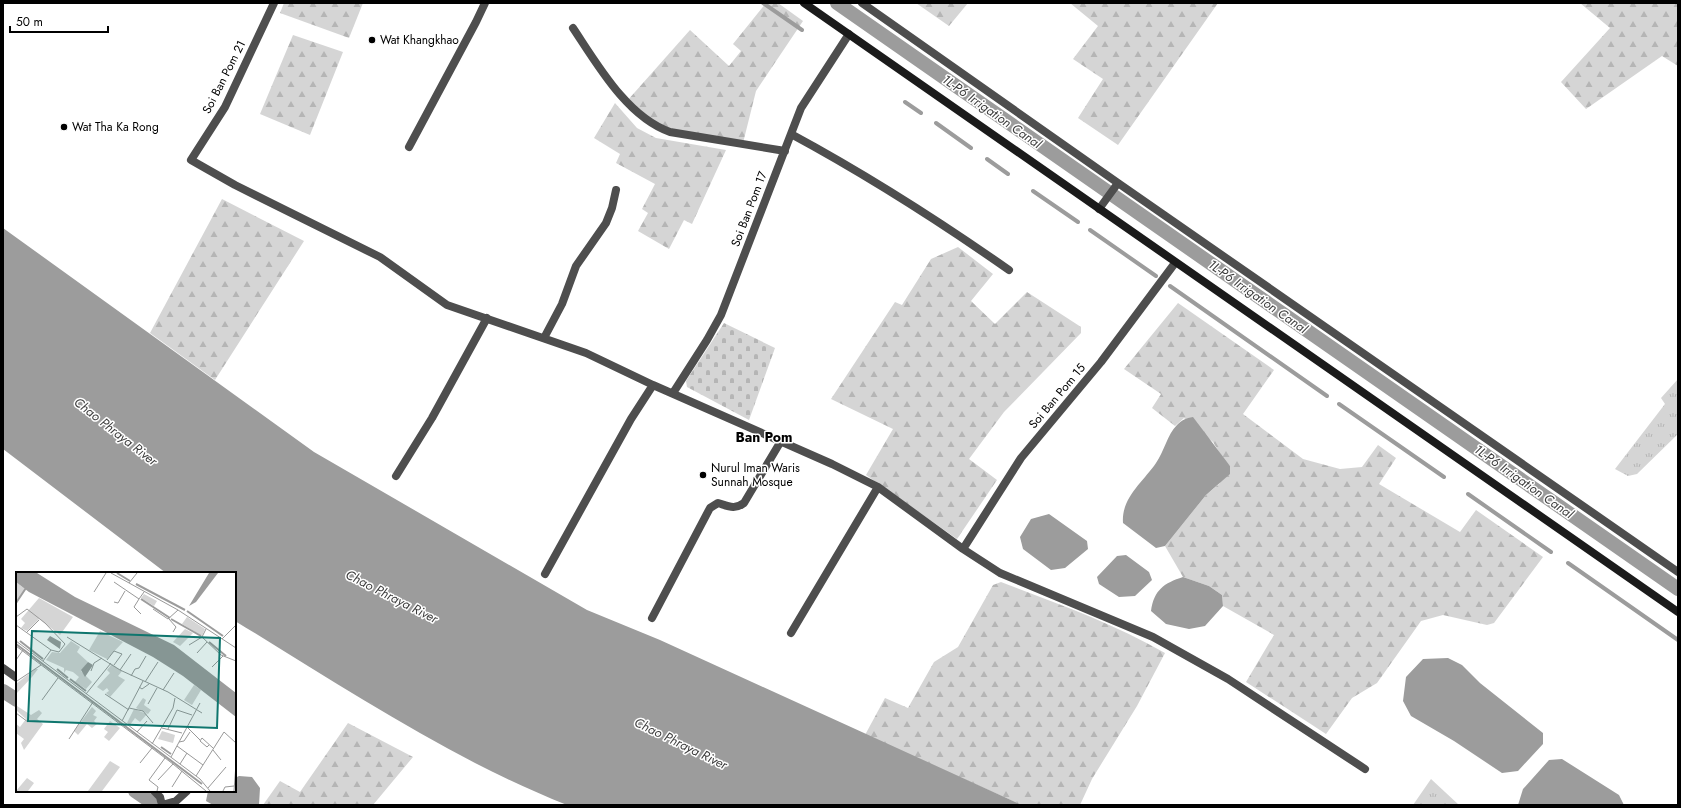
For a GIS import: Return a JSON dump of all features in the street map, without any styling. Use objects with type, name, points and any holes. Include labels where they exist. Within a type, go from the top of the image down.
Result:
[{"type":"main road","points":[[804,3],[1175,263],[1678,612]]},
{"type":"street","name":"Soi Ban Pom 21","points":[[274,3],[225,107],[191,160],[235,185],[380,257],[447,305],[487,318]]},
{"type":"street","points":[[409,147],[485,3]]},
{"type":"street","points":[[862,3],[1115,186],[1678,572]]},
{"type":"street","points":[[573,28],[609,83],[649,122],[658,128],[670,132],[785,151]]},
{"type":"street","name":"Soi Ban Pom 17","points":[[673,394],[707,340],[720,315],[801,108],[848,34]]},
{"type":"street","points":[[791,134],[858,170],[938,220],[1009,270]]},
{"type":"street","points":[[1099,209],[1115,186]]},
{"type":"street","points":[[544,338],[562,304],[576,266],[606,223],[612,208],[616,190]]},
{"type":"street","name":"Soi Ban Pom 15","points":[[963,549],[1021,458],[1101,362],[1175,263]]},
{"type":"street","points":[[396,476],[447,392],[487,318],[586,353],[653,385],[781,441],[878,487],[963,549],[1000,572],[1153,637],[1228,678],[1365,769]]},
{"type":"street","points":[[545,574],[631,419],[653,385]]},
{"type":"street","points":[[652,618],[710,508],[718,503],[733,508],[744,503],[781,441]]},
{"type":"street","points":[[791,633],[878,487]]},
{"type":"street","points":[[3,668],[16,677]]},
{"type":"street","points":[[155,792],[160,797],[162,805],[176,801],[186,792]]},
{"type":"green space","points":[[284,3],[363,3],[349,38],[280,13]]},
{"type":"green space","points":[[766,3],[778,3],[803,21],[756,91],[743,143],[658,127],[627,101],[690,30],[729,66],[741,51],[733,44]]},
{"type":"green space","points":[[916,3],[968,3],[949,26]]},
{"type":"green space","points":[[1070,3],[1218,3],[1118,145],[1078,118],[1103,79],[1073,59],[1098,26]]},
{"type":"green space","points":[[1580,3],[1678,3],[1678,66],[1662,56],[1586,109],[1561,82],[1610,28]]},
{"type":"green space","points":[[293,35],[343,52],[310,135],[260,114]]},
{"type":"green space","points":[[615,103],[637,128],[656,138],[726,150],[692,224],[684,220],[669,249],[638,231],[648,213],[642,209],[655,184],[616,163],[620,154],[594,138]]},
{"type":"green space","points":[[222,199],[304,241],[215,380],[150,333]]},
{"type":"green space","points":[[958,247],[993,274],[971,301],[995,324],[1027,292],[1081,327],[1081,333],[1004,412],[969,459],[997,480],[957,539],[866,475],[893,429],[831,399],[895,302],[902,305],[931,259]]},
{"type":"green space","points":[[1178,303],[1274,370],[1243,414],[1303,459],[1340,469],[1362,467],[1378,445],[1396,458],[1379,484],[1460,532],[1476,510],[1543,557],[1494,623],[1487,625],[1443,615],[1421,621],[1377,683],[1352,698],[1326,734],[1246,682],[1274,635],[1223,606],[1222,595],[1209,586],[1183,577],[1165,546],[1206,495],[1219,484],[1230,466],[1224,460],[1213,442],[1184,418],[1175,426],[1152,408],[1161,394],[1124,369]]},
{"type":"green space","points":[[724,323],[775,348],[749,420],[687,387],[686,381]]},
{"type":"green space","points":[[1678,379],[1678,434],[1637,474],[1628,476],[1615,469],[1665,404],[1661,398]]},
{"type":"green space","points":[[1001,582],[1105,623],[1165,653],[1137,706],[1092,779],[1080,805],[1022,805],[865,735],[885,698],[908,708],[934,662],[958,647],[993,585]]},
{"type":"green space","points":[[348,723],[413,757],[373,805],[263,805],[280,781],[300,792]]},
{"type":"green space","points":[[1431,779],[1459,805],[1413,805]]},
{"type":"water","name":"Chao Phraya River","points":[[3,228],[314,452],[587,610],[660,640],[1022,805],[567,805],[524,787],[439,744],[356,696],[236,622],[236,572],[165,572],[3,449]]},
{"type":"water","points":[[1193,417],[1230,466],[1230,474],[1206,495],[1165,546],[1156,548],[1123,523],[1125,506],[1134,491],[1159,459],[1168,439],[1177,425],[1186,419]]},
{"type":"water","points":[[1049,514],[1087,541],[1088,549],[1065,568],[1051,570],[1023,549],[1020,537],[1031,519]]},
{"type":"water","points":[[1126,555],[1149,572],[1152,580],[1135,596],[1119,597],[1099,584],[1097,577],[1117,556]]},
{"type":"water","points":[[1183,577],[1209,586],[1222,595],[1223,606],[1205,626],[1189,629],[1166,624],[1151,611],[1152,604],[1161,588],[1170,582]]},
{"type":"water","points":[[1448,658],[1462,665],[1480,683],[1543,733],[1543,744],[1518,771],[1502,773],[1454,741],[1411,716],[1403,701],[1406,677],[1423,659]]},
{"type":"water","points":[[1562,759],[1619,795],[1624,805],[1518,805],[1523,789],[1549,760]]},
{"type":"water","points":[[239,776],[252,777],[260,788],[259,805],[213,805],[206,801],[208,792],[236,792],[236,778]]},
{"type":"waterway","points":[[763,3],[802,30]]},
{"type":"waterway","name":"1L-P6 Irrigation Canal","points":[[837,3],[1678,589]]},
{"type":"waterway","points":[[905,102],[921,113]]},
{"type":"waterway","points":[[936,123],[971,148]]},
{"type":"waterway","points":[[987,159],[1008,174]]},
{"type":"waterway","points":[[1033,191],[1078,222]]},
{"type":"waterway","points":[[1090,230],[1156,276]]},
{"type":"waterway","points":[[1170,286],[1327,396]]},
{"type":"waterway","points":[[1339,404],[1444,477]]},
{"type":"waterway","points":[[1468,494],[1551,552]]},
{"type":"waterway","points":[[1568,563],[1678,640]]},
{"type":"waterway","points":[[3,691],[16,699]]},
{"type":"waterway","points":[[136,792],[151,802]]},
{"type":"place","name":"Wat Khangkhao","points":[[372,40]]},
{"type":"place","name":"Wat Tha Ka Rong","points":[[64,127]]},
{"type":"place","name":"Nurul Iman Waris Sunnah Mosque","points":[[703,475]]},
{"type":"district","name":"Ban Pom","points":[[764,437]]}]
